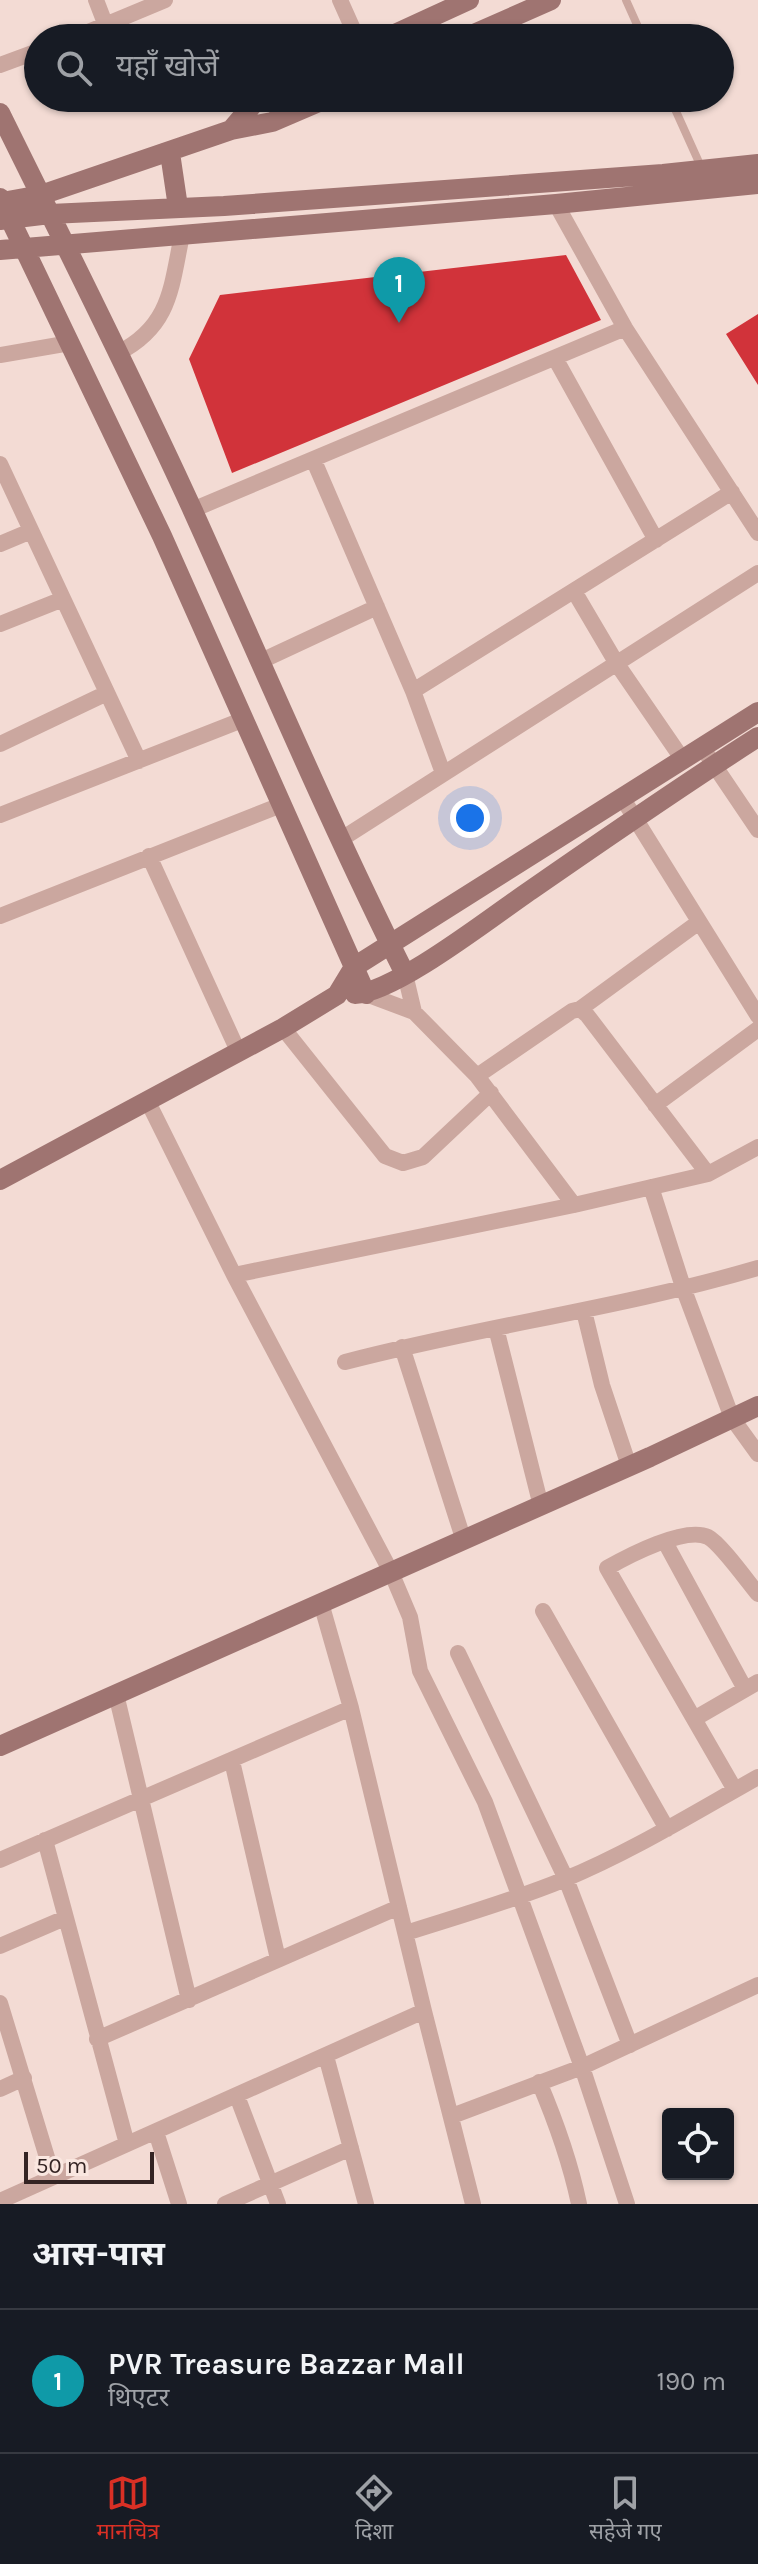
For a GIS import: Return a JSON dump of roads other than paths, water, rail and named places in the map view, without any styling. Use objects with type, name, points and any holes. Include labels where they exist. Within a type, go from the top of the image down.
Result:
[{"type":"street","points":[[96,0],[105,24]]},
{"type":"street","points":[[111,24],[165,0]]},
{"type":"street","points":[[340,0],[351,24]]},
{"type":"street","points":[[417,24],[469,0]]},
{"type":"street","points":[[497,24],[551,0]]},
{"type":"street","points":[[0,65],[24,56]]},
{"type":"street","points":[[231,130],[246,112]]},
{"type":"street","points":[[3,210],[231,130],[272,122],[295,112]]},
{"type":"street","points":[[0,113],[192,510],[340,840],[405,974],[414,1012]]},
{"type":"street","points":[[170,153],[178,207]]},
{"type":"street","points":[[3,210],[50,214],[178,207],[758,164]]},
{"type":"street","points":[[0,250],[556,204],[758,184]]},
{"type":"street","points":[[556,204],[625,328],[758,533]]},
{"type":"street","points":[[3,210],[24,247],[162,536],[366,994]]},
{"type":"street","points":[[118,353],[133,345],[161,318],[169,297],[182,235]]},
{"type":"street","points":[[192,510],[625,328]]},
{"type":"street","points":[[0,355],[70,343]]},
{"type":"street","points":[[555,358],[656,540]]},
{"type":"street","points":[[314,461],[413,691],[443,773]]},
{"type":"street","points":[[0,465],[139,761]]},
{"type":"street","points":[[413,691],[732,492]]},
{"type":"street","points":[[0,544],[31,531]]},
{"type":"street","points":[[340,840],[758,573]]},
{"type":"street","points":[[574,591],[617,664],[683,760]]},
{"type":"street","points":[[0,624],[63,599]]},
{"type":"street","points":[[259,662],[377,607]]},
{"type":"street","points":[[0,744],[107,693]]},
{"type":"street","points":[[366,994],[405,974],[635,818],[758,712]]},
{"type":"street","points":[[0,815],[242,720]]},
{"type":"street","points":[[0,1180],[283,1028],[337,995],[354,967],[683,760],[708,756],[758,737]]},
{"type":"street","points":[[708,756],[758,830]]},
{"type":"street","points":[[623,799],[758,1016]]},
{"type":"street","points":[[0,916],[281,805]]},
{"type":"street","points":[[149,856],[238,1051]]},
{"type":"street","points":[[477,1076],[572,1011],[580,1009],[699,922]]},
{"type":"street","points":[[337,995],[366,994],[414,1012],[477,1076],[574,1205]]},
{"type":"street","points":[[580,1009],[708,1174]]},
{"type":"street","points":[[283,1028],[385,1156],[403,1163],[423,1157],[491,1093]]},
{"type":"street","points":[[655,1105],[758,1029]]},
{"type":"street","points":[[147,1100],[234,1275],[391,1572],[410,1617],[420,1671],[485,1802],[582,2067],[627,2204]]},
{"type":"street","points":[[234,1275],[708,1174],[758,1147]]},
{"type":"street","points":[[651,1187],[684,1290],[732,1418],[758,1454]]},
{"type":"street","points":[[345,1362],[402,1347],[684,1290],[758,1268]]},
{"type":"street","points":[[584,1311],[602,1385],[629,1466]]},
{"type":"street","points":[[496,1328],[541,1506]]},
{"type":"street","points":[[402,1347],[463,1538]]},
{"type":"street","points":[[0,1746],[541,1506],[758,1406]]},
{"type":"street","points":[[735,1790],[607,1568],[665,1542],[688,1535],[707,1536],[758,1594]]},
{"type":"street","points":[[665,1542],[752,1686],[694,1719]]},
{"type":"street","points":[[321,1603],[351,1708],[473,2204]]},
{"type":"street","points":[[543,1611],[667,1829]]},
{"type":"street","points":[[458,1653],[566,1879],[630,2045]]},
{"type":"street","points":[[116,1694],[189,2000]]},
{"type":"street","points":[[0,1860],[351,1708]]},
{"type":"street","points":[[232,1761],[278,1959]]},
{"type":"street","points":[[406,1933],[566,1879],[667,1829],[758,1777]]},
{"type":"street","points":[[45,1840],[127,2144]]},
{"type":"street","points":[[97,2039],[399,1907]]},
{"type":"street","points":[[0,1946],[65,1918]]},
{"type":"street","points":[[452,2116],[582,2067],[758,1985]]},
{"type":"street","points":[[0,2003],[53,2177]]},
{"type":"street","points":[[0,2201],[424,2011]]},
{"type":"street","points":[[326,2056],[366,2204]]},
{"type":"street","points":[[0,2089],[24,2078]]},
{"type":"street","points":[[539,2082],[557,2123],[579,2204]]},
{"type":"street","points":[[237,2096],[278,2204]]},
{"type":"street","points":[[156,2132],[179,2204]]},
{"type":"street","points":[[225,2204],[351,2148]]},
{"type":"lane","points":[[626,0],[637,24]]},
{"type":"lane","points":[[676,112],[702,170]]},
{"type":"place","name":"PVR Treasure Bazzar Mall","points":[[399,323]]}]
